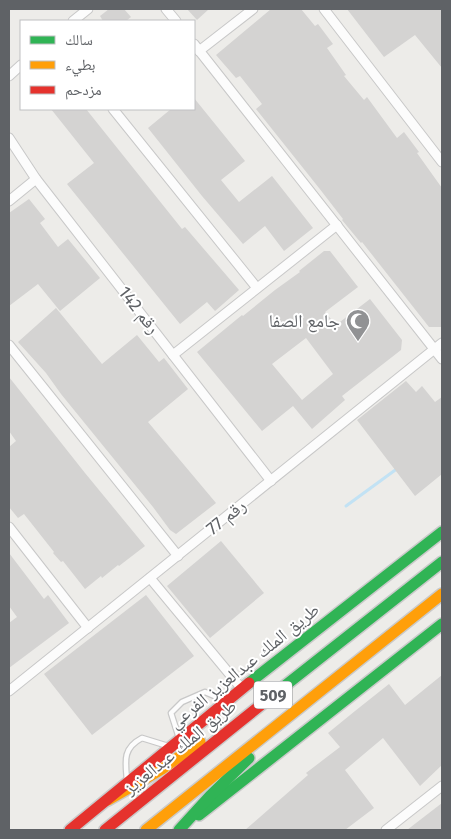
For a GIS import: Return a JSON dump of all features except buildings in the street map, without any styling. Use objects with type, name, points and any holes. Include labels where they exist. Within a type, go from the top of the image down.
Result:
[{"type":"main road","name":"طريق الملك عبدالعزيز الفرعي","points":[[70,830],[227,702],[442,532]]},
{"type":"main road","name":"طريق الملك عبدالعزيز","points":[[106,830],[222,735],[442,562]]},
{"type":"main road","name":"509","points":[[146,830],[442,594]]},
{"type":"main road","points":[[179,830],[442,624]]},
{"type":"main road","points":[[179,830],[288,717]]},
{"type":"main road","points":[[108,800],[162,769],[204,740],[222,735]]},
{"type":"street","points":[[74,20],[88,9]]},
{"type":"street","points":[[166,9],[175,20]]},
{"type":"street","points":[[253,9],[196,47],[337,225],[439,347],[442,359]]},
{"type":"street","points":[[325,9],[442,162]]},
{"type":"street","points":[[9,76],[20,66]]},
{"type":"street","points":[[115,110],[257,288]]},
{"type":"street","name":"رقم 142","points":[[9,138],[36,180],[271,481]]},
{"type":"street","points":[[9,202],[36,180]]},
{"type":"street","points":[[173,355],[337,225]]},
{"type":"street","points":[[9,345],[178,556]]},
{"type":"street","name":"رقم 77","points":[[9,691],[439,347]]},
{"type":"street","points":[[9,527],[88,628]]},
{"type":"street","points":[[150,578],[242,690]]},
{"type":"street","points":[[391,829],[442,786]]},
{"type":"lane","points":[[127,784],[125,758],[132,743],[142,738],[176,744],[172,713],[182,702],[204,692],[227,702]]},
{"type":"waterway","points":[[346,506],[398,468]]},
{"type":"traffic: fast","points":[[249,683],[442,532]]},
{"type":"traffic: fast","points":[[277,692],[442,562]]},
{"type":"traffic: fast","points":[[199,815],[442,624]]},
{"type":"traffic: fast","points":[[179,830],[249,758]]},
{"type":"traffic: slow","points":[[146,830],[442,594]]},
{"type":"traffic: slow","points":[[108,800],[162,769],[200,742]]},
{"type":"traffic: jam","points":[[70,830],[249,683]]},
{"type":"traffic: jam","points":[[105,830],[277,692]]},
{"type":"place","name":"جامع الصفا","points":[[358,342]]}]
